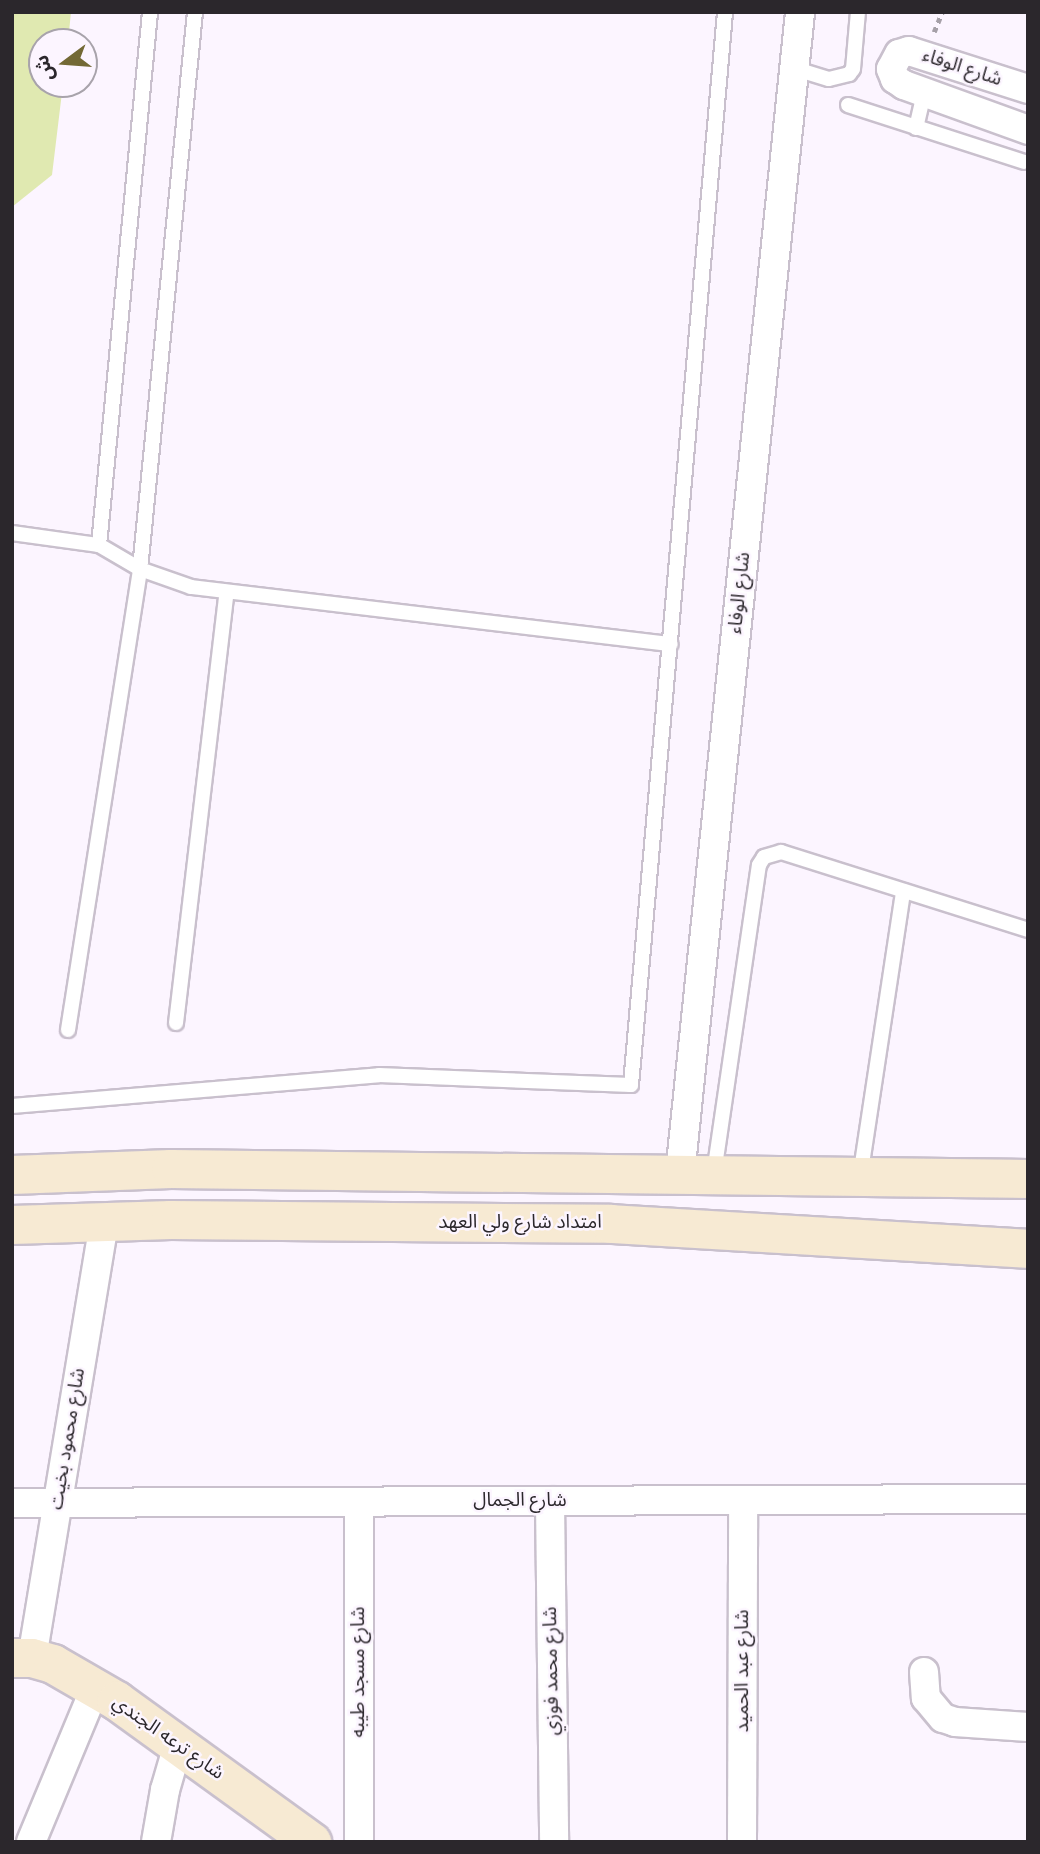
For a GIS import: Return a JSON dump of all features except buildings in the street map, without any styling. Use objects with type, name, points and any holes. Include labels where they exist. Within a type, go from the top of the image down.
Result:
[{"type":"main road","points":[[12,1175],[120,1169],[1028,1179]]},
{"type":"main road","points":[[611,1224],[613,1174]]},
{"type":"main road","name":"امتداد شارع ولي العهد","points":[[12,1225],[104,1221],[611,1224],[1028,1249]]},
{"type":"main road","name":"شارع ترعه الجندي","points":[[22,1658],[53,1664],[95,1688],[178,1745],[273,1829],[312,1842]]},
{"type":"street","name":"شارع الوفاء","points":[[697,1175],[800,12]]},
{"type":"street","name":"شارع الوفاء","points":[[1028,89],[915,52],[899,54],[891,69],[895,79],[924,93],[1028,130]]},
{"type":"street","name":"شارع محمود بخيت","points":[[22,1658],[57,1503],[104,1221]]},
{"type":"street","name":"شارع الجمال","points":[[12,1503],[1028,1499]]},
{"type":"street","name":"شارع عبد الحميد","points":[[742,1842],[743,1500]]},
{"type":"street","name":"شارع محمد فوزي","points":[[550,1501],[554,1842]]},
{"type":"street","name":"شارع مسجد طيبه","points":[[359,1502],[359,1842]]},
{"type":"street","points":[[924,1672],[926,1698],[943,1718],[955,1723],[1028,1727]]},
{"type":"street","points":[[31,1842],[95,1688]]},
{"type":"street","points":[[156,1842],[165,1790],[178,1745]]},
{"type":"lane","points":[[99,545],[150,12]]},
{"type":"lane","points":[[68,1030],[140,569],[195,12]]},
{"type":"lane","points":[[12,1106],[379,1074],[631,1084],[726,12]]},
{"type":"lane","points":[[796,69],[829,79],[849,74],[853,69],[858,12]]},
{"type":"lane","points":[[916,128],[924,93]]},
{"type":"lane","points":[[848,105],[1024,162]]},
{"type":"lane","points":[[12,533],[99,545],[140,569],[191,587],[671,644]]},
{"type":"lane","points":[[176,1023],[228,592]]},
{"type":"lane","points":[[697,1175],[759,865],[764,857],[781,852],[1028,930]]},
{"type":"lane","points":[[860,1177],[903,891]]},
{"type":"green space","points":[[12,12],[71,12],[69,28],[28,28],[28,98],[61,98],[52,175],[12,207]]}]
